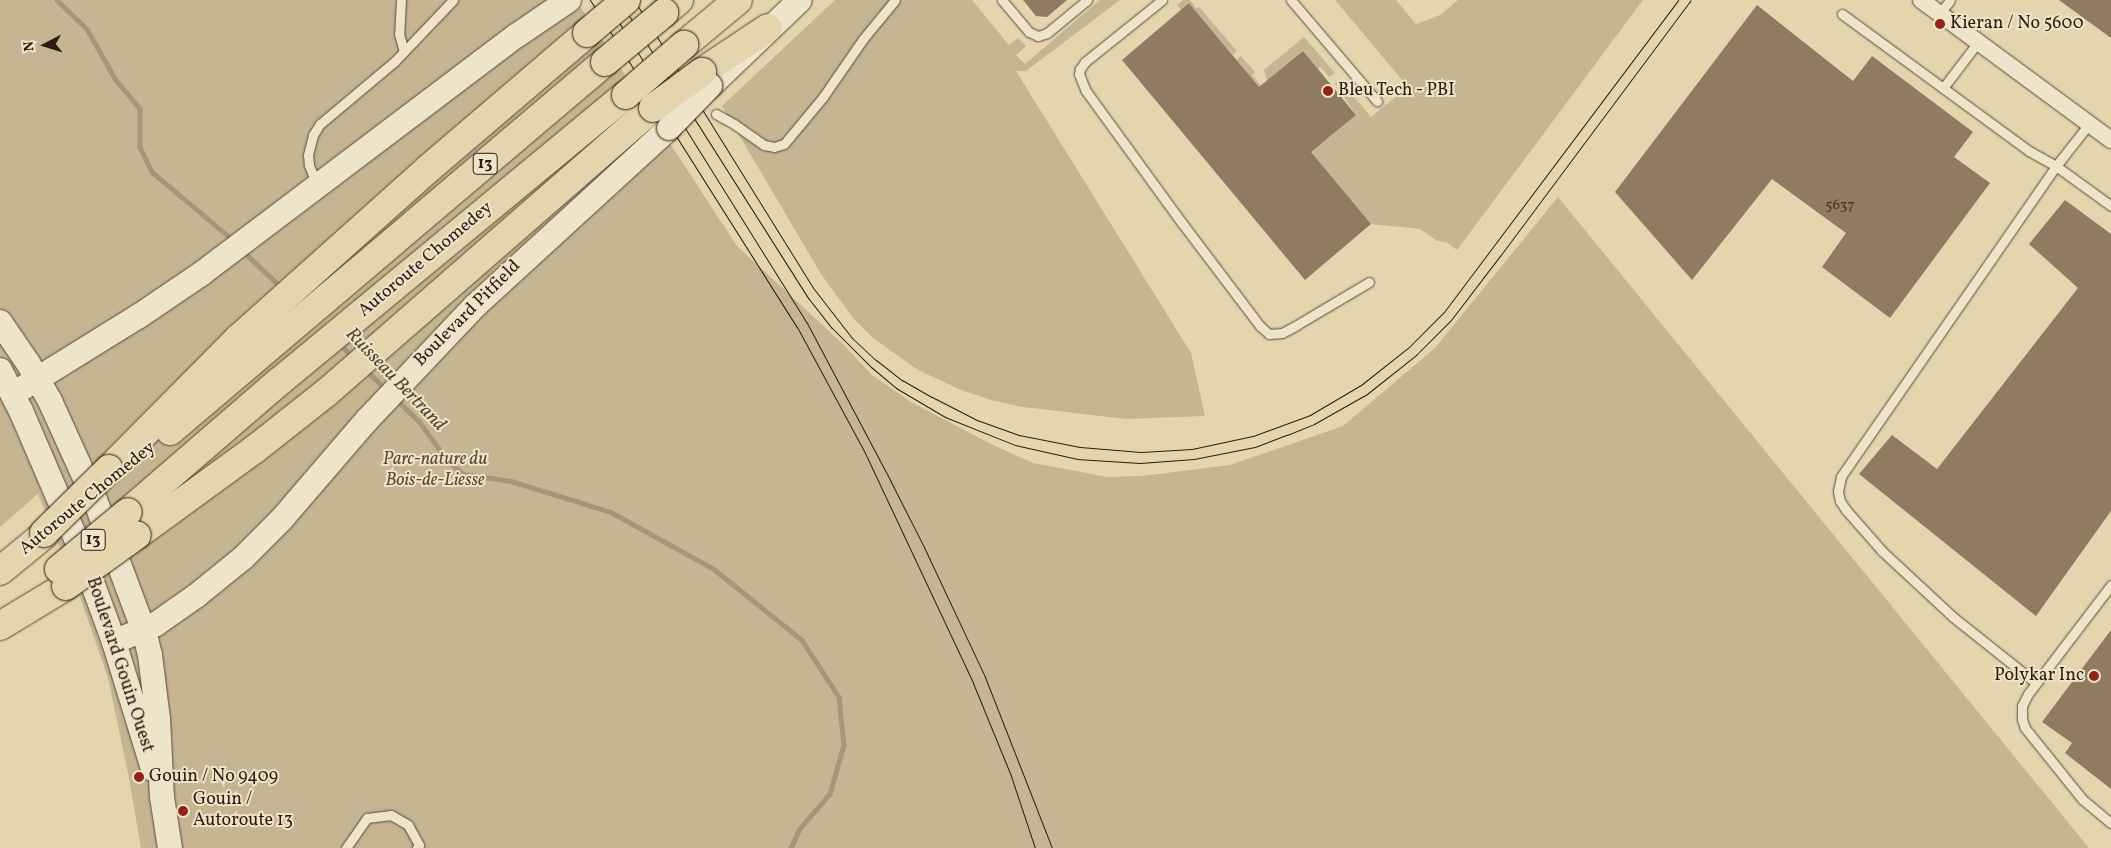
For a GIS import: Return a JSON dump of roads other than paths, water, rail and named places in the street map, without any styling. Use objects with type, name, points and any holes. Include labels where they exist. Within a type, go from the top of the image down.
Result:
[{"type":"highway","points":[[248,347],[344,244],[428,169],[626,0]]},
{"type":"highway","name":"Autoroute Chomedey","points":[[0,618],[63,577],[132,523],[280,381],[738,0]]},
{"type":"highway","name":"Autoroute Chomedey","points":[[0,571],[112,474],[248,347],[365,265],[672,6]]},
{"type":"highway","points":[[132,523],[307,408],[416,314],[648,130],[768,28]]},
{"type":"highway","points":[[0,626],[63,577]]},
{"type":"main road","points":[[768,28],[800,0]]},
{"type":"main road","points":[[8,398],[139,316],[201,274],[516,36],[568,1]]},
{"type":"main road","name":"Boulevard Pitfield","points":[[114,642],[144,631],[196,596],[243,558],[280,520],[438,344],[648,130]]},
{"type":"main road","name":"Boulevard Gouin Ouest","points":[[0,322],[38,379],[95,500],[144,631],[150,655],[158,719],[162,797],[170,848]]},
{"type":"main road","name":"Boulevard Gouin Ouest","points":[[0,370],[8,398],[62,505],[114,642],[162,797]]},
{"type":"street","points":[[1921,0],[2111,140]]},
{"type":"lane","points":[[401,0],[399,34],[404,51]]},
{"type":"lane","points":[[318,187],[311,171],[308,155],[313,135],[320,124],[404,51],[453,0]]},
{"type":"lane","points":[[716,114],[764,145],[774,147],[784,144],[823,97],[863,39],[895,0]]},
{"type":"lane","points":[[1002,0],[1025,27],[1038,36],[1047,33],[1087,0]]},
{"type":"lane","points":[[1162,0],[1085,62],[1079,74],[1086,91],[1182,223],[1260,326],[1269,334],[1282,333],[1369,282]]},
{"type":"lane","points":[[1291,0],[1377,101]]},
{"type":"lane","points":[[1940,13],[1950,0]]},
{"type":"lane","points":[[1842,14],[2029,151],[2056,166],[2111,206]]},
{"type":"lane","points":[[1944,88],[1978,42]]},
{"type":"lane","points":[[2036,683],[1953,617],[1882,551],[1846,510],[1840,501],[1838,491],[1841,477],[2056,166],[2089,124]]},
{"type":"lane","points":[[2111,585],[2036,683],[2022,706],[2025,728],[2082,799],[2111,823]]},
{"type":"lane","points":[[346,848],[367,818],[390,814],[408,824],[419,845],[417,848]]},
{"type":"waterway","name":"Ruisseau Bertrand","points":[[57,0],[87,29],[116,80],[140,109],[140,147],[152,172],[233,240]]},
{"type":"waterway","name":"Ruisseau Bertrand","points":[[243,251],[281,287]]},
{"type":"waterway","name":"Ruisseau Bertrand","points":[[339,343],[353,357]]},
{"type":"waterway","name":"Ruisseau Bertrand","points":[[365,369],[387,390]]},
{"type":"waterway","name":"Ruisseau Bertrand","points":[[396,399],[419,421],[448,461],[463,474],[511,481],[611,512],[714,569],[802,640],[839,697],[844,745],[830,794],[800,829],[791,848]]},
{"type":"tram line","points":[[590,0],[797,327],[865,453],[973,683],[1010,773],[1035,848]]},
{"type":"tram line","points":[[605,0],[807,323],[890,480],[985,677],[1052,848]]},
{"type":"tram line","points":[[619,0],[809,299],[832,328],[871,367],[896,388],[945,417],[1015,445],[1077,459],[1140,463],[1194,459],[1255,447],[1287,435],[1314,424],[1367,394],[1416,355],[1451,320],[1691,0]]},
{"type":"tram line","points":[[634,0],[814,289],[852,338],[876,360],[902,380],[932,397],[977,420],[1019,435],[1080,447],[1141,452],[1192,449],[1253,436],[1310,415],[1361,385],[1409,347],[1444,312],[1678,0]]},
{"type":"place","name":"Kieran / No 5600","points":[[1940,24]]},
{"type":"place","name":"Bleu Tech - PBI","points":[[1328,91]]},
{"type":"place","name":"Polykar Inc","points":[[2094,676]]},
{"type":"place","name":"Gouin / No 9409","points":[[139,777]]},
{"type":"place","name":"Gouin / Autoroute 13","points":[[183,811]]},
{"type":"park label","name":"Parc-nature du Bois-de-Liesse","points":[[435,471]]}]
